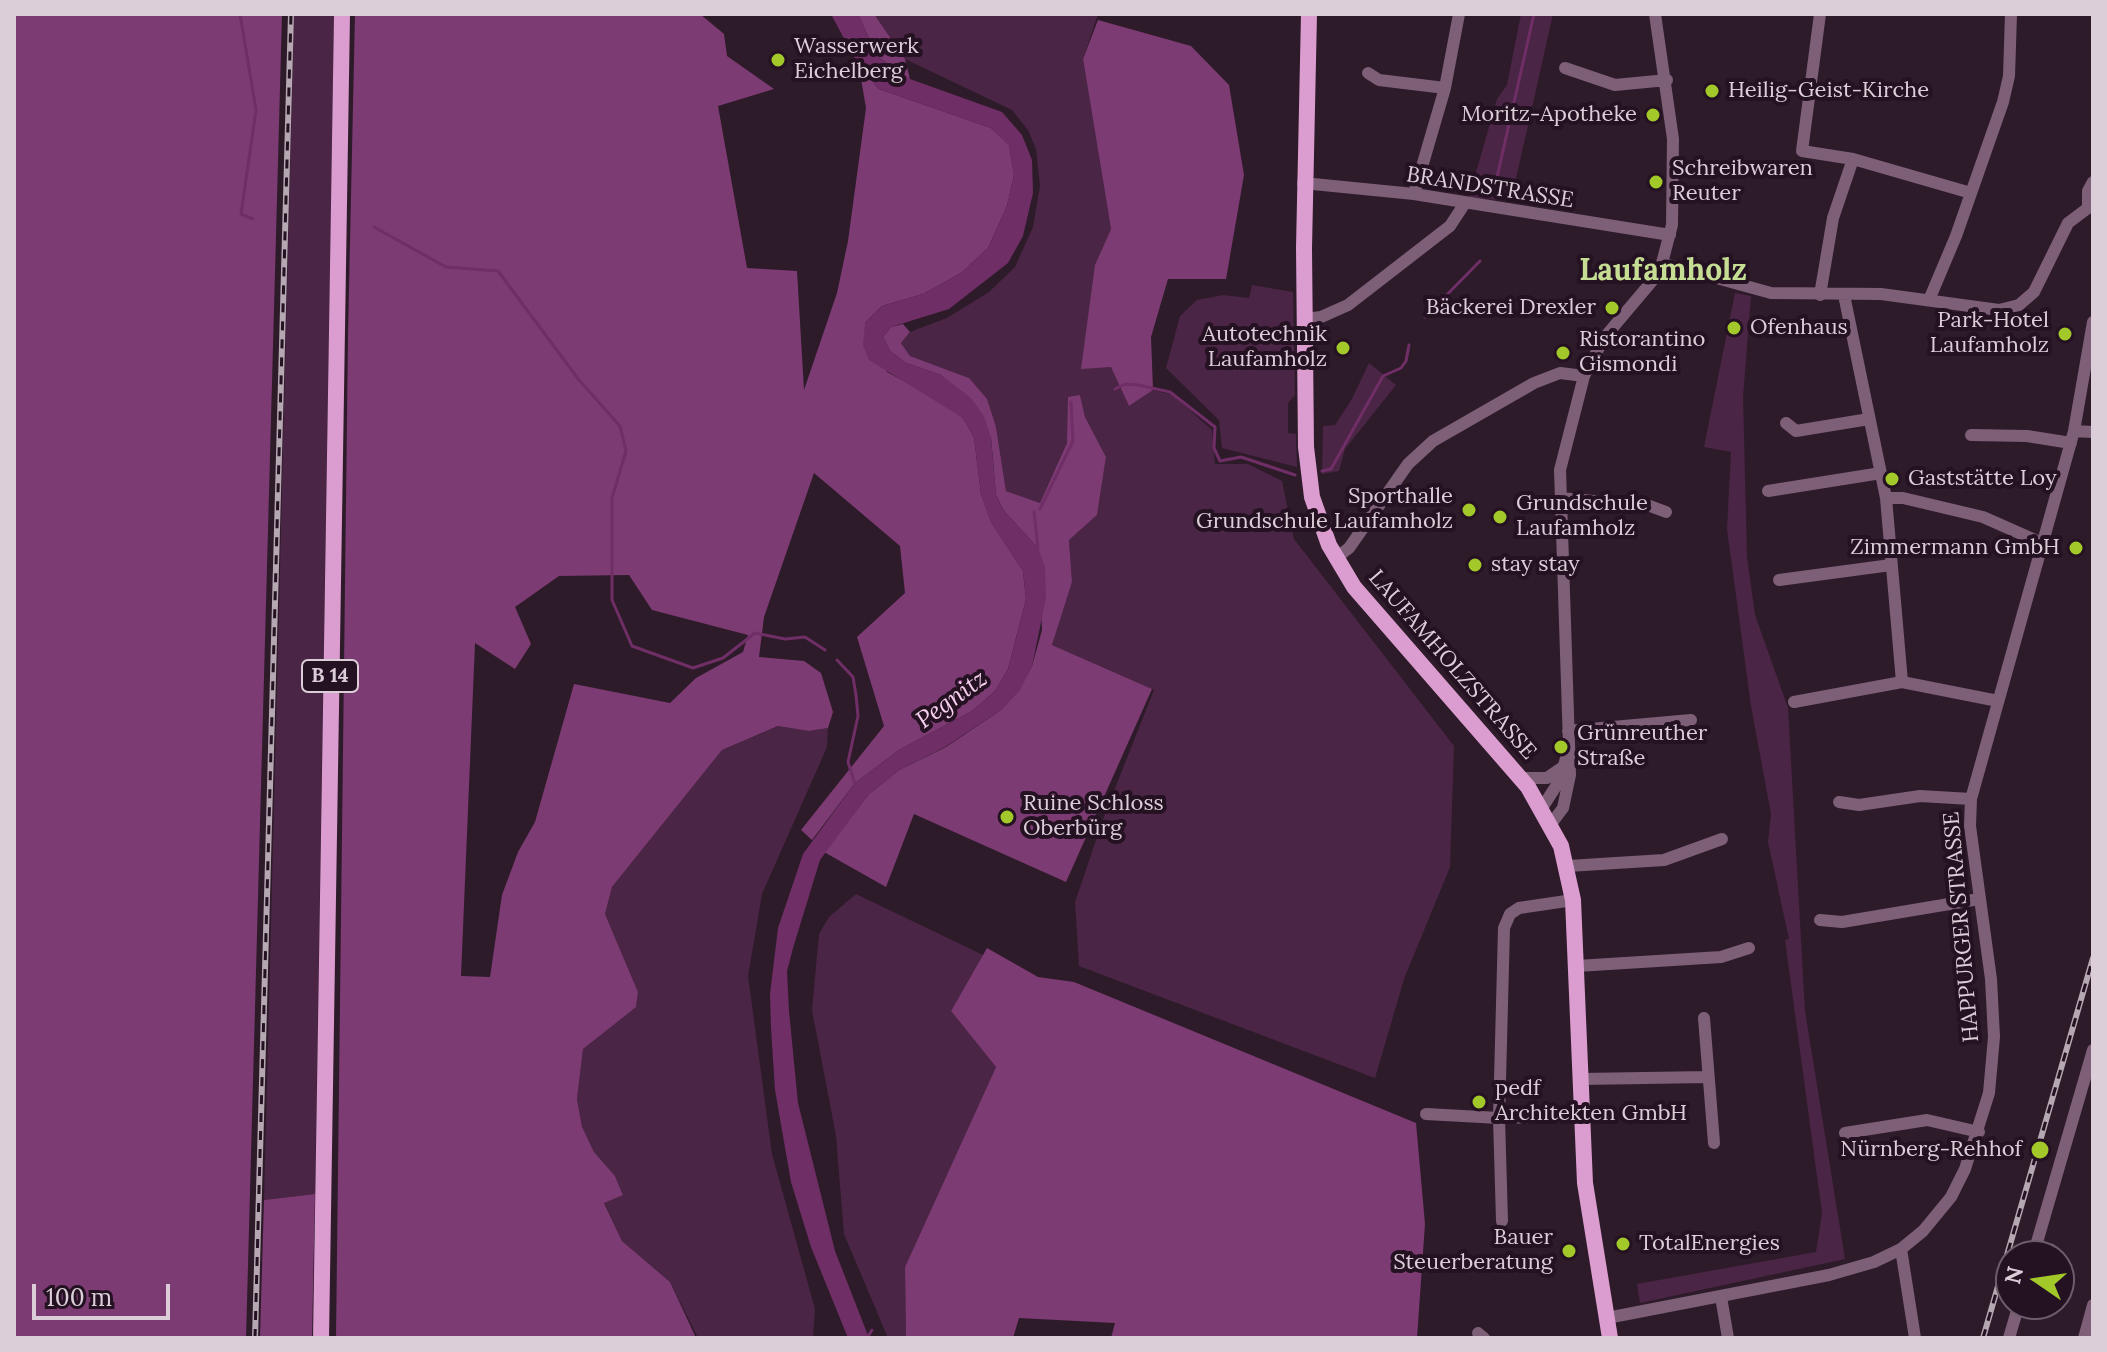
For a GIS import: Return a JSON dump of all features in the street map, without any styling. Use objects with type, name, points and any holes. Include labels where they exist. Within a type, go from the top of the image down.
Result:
[{"type":"main road","name":"B 14","points":[[321,1338],[342,14]]},
{"type":"main road","name":"LAUFAMHOLZSTRASSE","points":[[1309,14],[1303,183],[1305,319],[1310,484],[1317,515],[1336,558],[1363,598],[1520,778],[1542,808],[1568,866],[1577,966],[1586,1195],[1610,1338]]},
{"type":"street","points":[[1414,194],[1445,88],[1459,14]]},
{"type":"street","points":[[1551,824],[1561,812],[1570,783],[1560,470],[1584,376],[1604,338],[1640,297],[1662,263],[1674,204],[1667,80],[1655,14]]},
{"type":"street","points":[[1820,14],[1802,151],[1853,159],[1971,193]]},
{"type":"street","points":[[1929,300],[1971,193],[2009,76],[2011,14]]},
{"type":"street","points":[[1565,68],[1615,85],[1667,80]]},
{"type":"street","points":[[1368,73],[1379,80],[1445,88]]},
{"type":"street","points":[[1820,295],[1833,218],[1853,159]]},
{"type":"street","points":[[1662,263],[1750,289],[1820,295],[1881,294],[1999,310],[2019,305],[2034,292],[2068,223],[2091,208],[2088,191],[2093,182]]},
{"type":"street","name":"BRANDSTRASSE","points":[[1303,183],[1414,194],[1670,235]]},
{"type":"street","points":[[1305,319],[1321,317],[1348,305],[1450,226],[1465,203]]},
{"type":"street","points":[[1844,295],[1886,498],[1902,682]]},
{"type":"street","name":"HAPPURGER STRASSE","points":[[1607,1318],[1843,1272],[1901,1249],[1923,1231],[1951,1197],[1979,1132],[1989,1093],[1994,1016],[1970,826],[1971,799],[2072,437],[2093,322]]},
{"type":"street","points":[[1336,558],[1349,548],[1408,464],[1433,441],[1534,383],[1560,373],[1584,376]]},
{"type":"street","points":[[1786,423],[1796,431],[1869,419]]},
{"type":"street","points":[[1971,435],[2072,437],[2093,432]]},
{"type":"street","points":[[1768,491],[1881,473]]},
{"type":"street","points":[[1560,498],[1650,506],[1666,512]]},
{"type":"street","points":[[1886,498],[1903,498],[1983,517],[2044,544]]},
{"type":"street","points":[[1779,580],[1891,565]]},
{"type":"street","points":[[1794,702],[1902,682],[1998,701]]},
{"type":"street","points":[[1568,731],[1691,720]]},
{"type":"street","points":[[1542,808],[1556,787],[1568,751]]},
{"type":"street","points":[[1520,778],[1547,778],[1563,767]]},
{"type":"street","points":[[1839,802],[1859,805],[1920,796],[1971,799]]},
{"type":"street","points":[[1568,866],[1664,860],[1722,839]]},
{"type":"street","points":[[1820,920],[1842,922],[1979,899]]},
{"type":"street","points":[[1502,1221],[1499,1118],[1502,959],[1506,920],[1519,908],[1573,900]]},
{"type":"street","points":[[1577,966],[1721,957],[1749,948]]},
{"type":"street","points":[[1704,1018],[1714,1143]]},
{"type":"street","points":[[2038,1240],[2093,1050]]},
{"type":"street","points":[[1581,1079],[1708,1077]]},
{"type":"street","points":[[1426,1114],[1499,1118],[1582,1116]]},
{"type":"street","points":[[1845,1133],[1927,1120],[1979,1132]]},
{"type":"street","points":[[1901,1249],[1915,1338]]},
{"type":"street","points":[[1721,1297],[1728,1338]]},
{"type":"street","points":[[2084,1338],[2093,1305]]},
{"type":"shaded area","points":[[14,14],[282,14],[246,1338],[14,1338]]},
{"type":"shaded area","points":[[294,14],[334,14],[315,1194],[264,1200]]},
{"type":"shaded area","points":[[355,14],[700,14],[724,34],[727,56],[774,89],[718,106],[747,268],[797,271],[804,390],[837,293],[848,241],[866,108],[859,67],[879,89],[991,128],[1009,145],[1014,175],[1007,206],[988,248],[961,273],[923,294],[882,306],[865,323],[887,372],[944,403],[963,418],[974,437],[981,494],[991,522],[1023,571],[1026,599],[1008,669],[995,691],[972,711],[899,750],[855,783],[812,840],[801,830],[884,726],[857,637],[905,593],[900,546],[814,473],[764,617],[759,657],[804,661],[821,673],[833,712],[828,728],[809,731],[778,726],[722,750],[612,887],[605,914],[638,992],[636,1007],[583,1049],[577,1099],[582,1127],[594,1152],[615,1176],[623,1195],[604,1203],[622,1241],[670,1282],[696,1338],[336,1338],[348,334]],"holes":[[[629,575],[652,610],[748,635],[743,652],[696,678],[670,703],[574,684],[535,822],[518,852],[502,895],[490,977],[461,976],[475,643],[515,669],[531,644],[515,607],[559,576]]]},
{"type":"shaded area","points":[[831,14],[858,14],[877,56],[910,79],[1002,112],[1022,135],[1032,160],[1033,193],[1023,236],[1008,263],[949,309],[891,327],[883,337],[890,351],[906,363],[941,375],[971,398],[984,416],[991,438],[996,495],[1004,511],[1038,548],[1045,567],[1046,598],[1032,666],[1020,690],[1001,710],[945,747],[899,770],[869,794],[820,860],[787,971],[798,1103],[835,1251],[869,1338],[848,1338],[811,1247],[791,1182],[775,1090],[771,1028],[770,994],[778,928],[803,854],[855,783],[899,750],[972,711],[995,691],[1008,669],[1026,599],[1023,571],[991,523],[981,494],[974,437],[963,418],[869,360],[863,345],[865,323],[882,306],[923,294],[961,273],[988,248],[1007,206],[1014,175],[1009,146],[991,128],[879,89],[859,67]]},
{"type":"shaded area","points":[[858,14],[874,14],[905,59],[910,79],[877,56]]},
{"type":"shaded area","points":[[874,14],[1098,14],[1083,59],[1111,229],[1095,265],[1111,366],[1129,406],[1153,390],[1173,395],[1212,430],[1215,464],[1248,464],[1282,481],[1294,539],[1454,746],[1450,867],[1404,979],[1375,1078],[1079,966],[1075,902],[1106,811],[1154,690],[1052,645],[1072,582],[1069,540],[1097,515],[1106,457],[1085,417],[1080,395],[1067,443],[1040,503],[1006,491],[996,427],[969,378],[910,356],[901,343],[910,332],[947,318],[989,292],[1015,267],[1033,227],[1040,186],[1036,149],[1028,130],[1012,110],[905,59]]},
{"type":"shaded area","points":[[1521,14],[1553,14],[1511,201],[1469,197],[1497,99],[1507,85]]},
{"type":"shaded area","points":[[1098,20],[1191,46],[1229,85],[1244,175],[1226,279],[1168,279],[1151,337],[1153,390],[1129,406],[1111,367],[1081,369],[1095,265],[1111,229],[1083,59]]},
{"type":"shaded area","points":[[1252,285],[1293,292],[1295,395],[1288,403],[1288,433],[1296,434],[1297,467],[1222,448],[1219,420],[1166,368],[1180,316],[1197,300],[1223,295],[1249,298]]},
{"type":"shaded area","points":[[1735,293],[1751,296],[1743,397],[1747,557],[1755,615],[1788,708],[1805,1011],[1845,1259],[1640,1303],[1637,1284],[1816,1252],[1822,1213],[1785,940],[1789,939],[1768,842],[1771,814],[1751,706],[1727,529],[1731,452],[1704,447]]},
{"type":"shaded area","points":[[903,324],[910,332],[901,343],[910,356],[969,378],[987,399],[996,427],[1006,491],[1040,503],[1067,443],[1068,397],[1080,395],[1085,417],[1106,457],[1097,515],[1069,540],[1072,582],[1052,645],[1152,689],[1066,882],[914,814],[886,887],[824,852],[869,794],[899,770],[946,747],[1001,710],[1019,690],[1032,666],[1042,630],[1038,548],[1004,511],[996,495],[991,438],[941,375],[906,363],[890,351],[883,337],[891,327]]},
{"type":"shaded area","points":[[1369,363],[1396,385],[1345,449],[1339,471],[1322,474],[1323,426],[1335,425],[1352,399]]},
{"type":"shaded area","points":[[779,726],[809,731],[828,728],[827,747],[762,894],[748,976],[772,1154],[815,1309],[813,1338],[698,1338],[670,1282],[622,1241],[604,1202],[623,1194],[615,1176],[594,1152],[582,1128],[577,1099],[583,1049],[636,1006],[638,992],[605,914],[612,887],[722,750]]},
{"type":"shaded area","points":[[856,894],[983,955],[951,1011],[996,1067],[905,1267],[906,1338],[888,1338],[844,1234],[836,1136],[812,1010],[819,934],[829,917]]},
{"type":"shaded area","points":[[987,948],[1038,977],[1074,982],[1416,1123],[1425,1224],[1417,1338],[1111,1338],[1115,1323],[1019,1318],[1013,1338],[906,1338],[905,1267],[996,1067],[951,1011]]},
{"type":"shaded area","points":[[315,1194],[312,1338],[260,1338],[264,1200]]},
{"type":"waterway","points":[[240,14],[256,110],[241,214],[253,219]]},
{"type":"waterway","points":[[1493,195],[1534,14]]},
{"type":"waterway","points":[[374,227],[446,267],[498,271],[579,380],[620,426],[626,451],[612,498],[612,600],[632,646],[693,668],[723,658],[755,633],[785,639],[805,637],[825,650]]},
{"type":"waterway","points":[[1425,317],[1480,261]]},
{"type":"waterway","points":[[1322,471],[1331,469],[1383,376],[1401,368],[1406,361],[1409,345]]},
{"type":"waterway","points":[[1115,389],[1125,384],[1170,392],[1215,427],[1214,448],[1220,461],[1241,457],[1295,475]]},
{"type":"waterway","points":[[1040,509],[1073,441],[1071,402]]},
{"type":"waterway","points":[[1034,512],[1038,548]]},
{"type":"waterway","points":[[837,660],[853,677],[856,695],[858,716],[848,762],[856,787]]},
{"type":"waterway","points":[[867,1338],[872,1330]]},
{"type":"railway","points":[[255,1338],[291,14]]},
{"type":"railway","points":[[1983,1338],[2093,958]]},
{"type":"place","name":"Wasserwerk Eichelberg","points":[[778,60]]},
{"type":"place","name":"Heilig-Geist-Kirche","points":[[1712,91]]},
{"type":"place","name":"Moritz-Apotheke","points":[[1653,115]]},
{"type":"place","name":"Schreibwaren Reuter","points":[[1656,182]]},
{"type":"place","name":"Bäckerei Drexler","points":[[1612,308]]},
{"type":"place","name":"Ofenhaus","points":[[1734,328]]},
{"type":"place","name":"Park-Hotel Laufamholz","points":[[2065,334]]},
{"type":"place","name":"Autotechnik Laufamholz","points":[[1343,348]]},
{"type":"place","name":"Ristorantino Gismondi","points":[[1563,353]]},
{"type":"place","name":"Gaststätte Loy","points":[[1892,479]]},
{"type":"place","name":"Sporthalle Grundschule Laufamholz","points":[[1469,510]]},
{"type":"place","name":"Grundschule Laufamholz","points":[[1500,517]]},
{"type":"place","name":"Zimmermann GmbH","points":[[2076,548]]},
{"type":"place","name":"stay stay","points":[[1475,565]]},
{"type":"place","name":"Grünreuther Straße","points":[[1561,747]]},
{"type":"place","name":"Ruine Schloss Oberbürg","points":[[1007,817]]},
{"type":"place","name":"pedf Architekten GmbH","points":[[1479,1102]]},
{"type":"place","name":"Nürnberg-Rehhof","points":[[2040,1150]]},
{"type":"place","name":"TotalEnergies","points":[[1623,1244]]},
{"type":"place","name":"Bauer Steuerberatung","points":[[1569,1251]]},
{"type":"district","name":"Laufamholz","points":[[1663,271]]},
{"type":"water label","name":"Pegnitz","points":[[952,700]]}]
